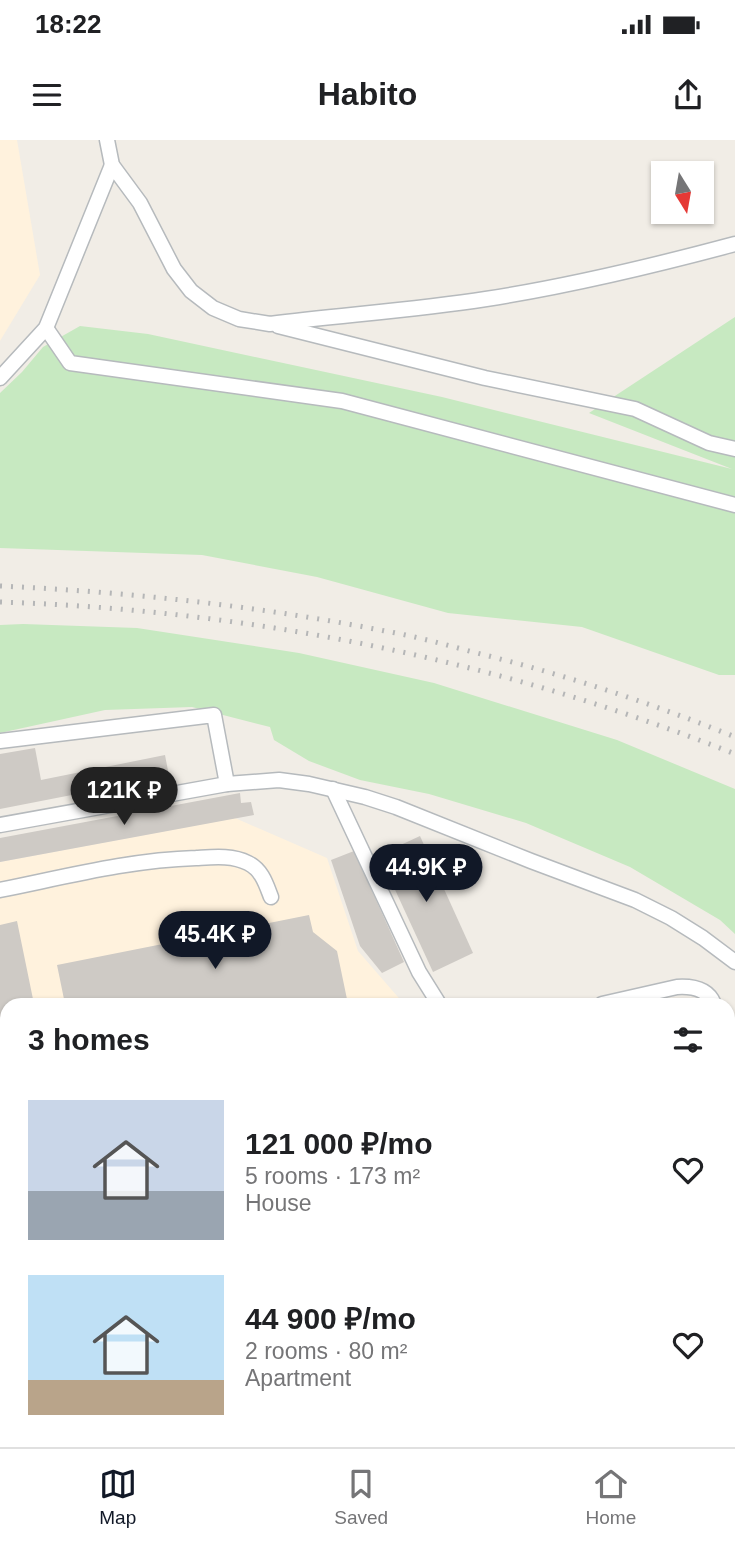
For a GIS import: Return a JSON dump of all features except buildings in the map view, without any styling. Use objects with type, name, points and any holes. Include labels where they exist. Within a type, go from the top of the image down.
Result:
[{"type":"lane","points":[[107,140],[112,165],[141,203],[174,268],[191,291],[213,309],[239,318],[485,378],[635,409],[709,443],[735,449]]},
{"type":"lane","points":[[0,377],[46,328],[112,165]]},
{"type":"lane","points":[[270,324],[485,299],[588,280],[735,244]]},
{"type":"lane","points":[[46,328],[70,363],[342,401],[735,505]]},
{"type":"lane","points":[[0,741],[215,715],[227,784]]},
{"type":"lane","points":[[0,825],[227,784],[279,780],[309,784],[396,807],[635,900],[671,918],[735,962]]},
{"type":"lane","points":[[333,789],[419,972],[435,998]]},
{"type":"lane","points":[[0,890],[131,864],[226,856],[251,864],[259,871],[271,897]]},
{"type":"lane","points":[[628,998],[688,986],[711,998]]},
{"type":"shaded area","points":[[0,140],[17,140],[40,275],[0,341]]},
{"type":"shaded area","points":[[235,818],[327,858],[358,951],[399,998],[0,998],[0,862]]},
{"type":"green space","points":[[735,317],[735,675],[719,675],[582,627],[448,613],[317,577],[202,555],[0,548],[0,393],[43,347],[80,326],[148,334],[442,397],[732,469],[589,413]]},
{"type":"green space","points":[[0,625],[137,628],[299,653],[434,683],[617,740],[735,789],[735,934],[720,920],[630,867],[526,823],[429,794],[360,780],[309,761],[274,740],[270,727],[192,707],[105,710],[0,733]]},
{"type":"railway","points":[[0,586],[193,601],[289,614],[396,633],[572,679],[735,737]]},
{"type":"railway","points":[[0,602],[188,616],[374,646],[557,692],[647,721],[735,754]]}]
